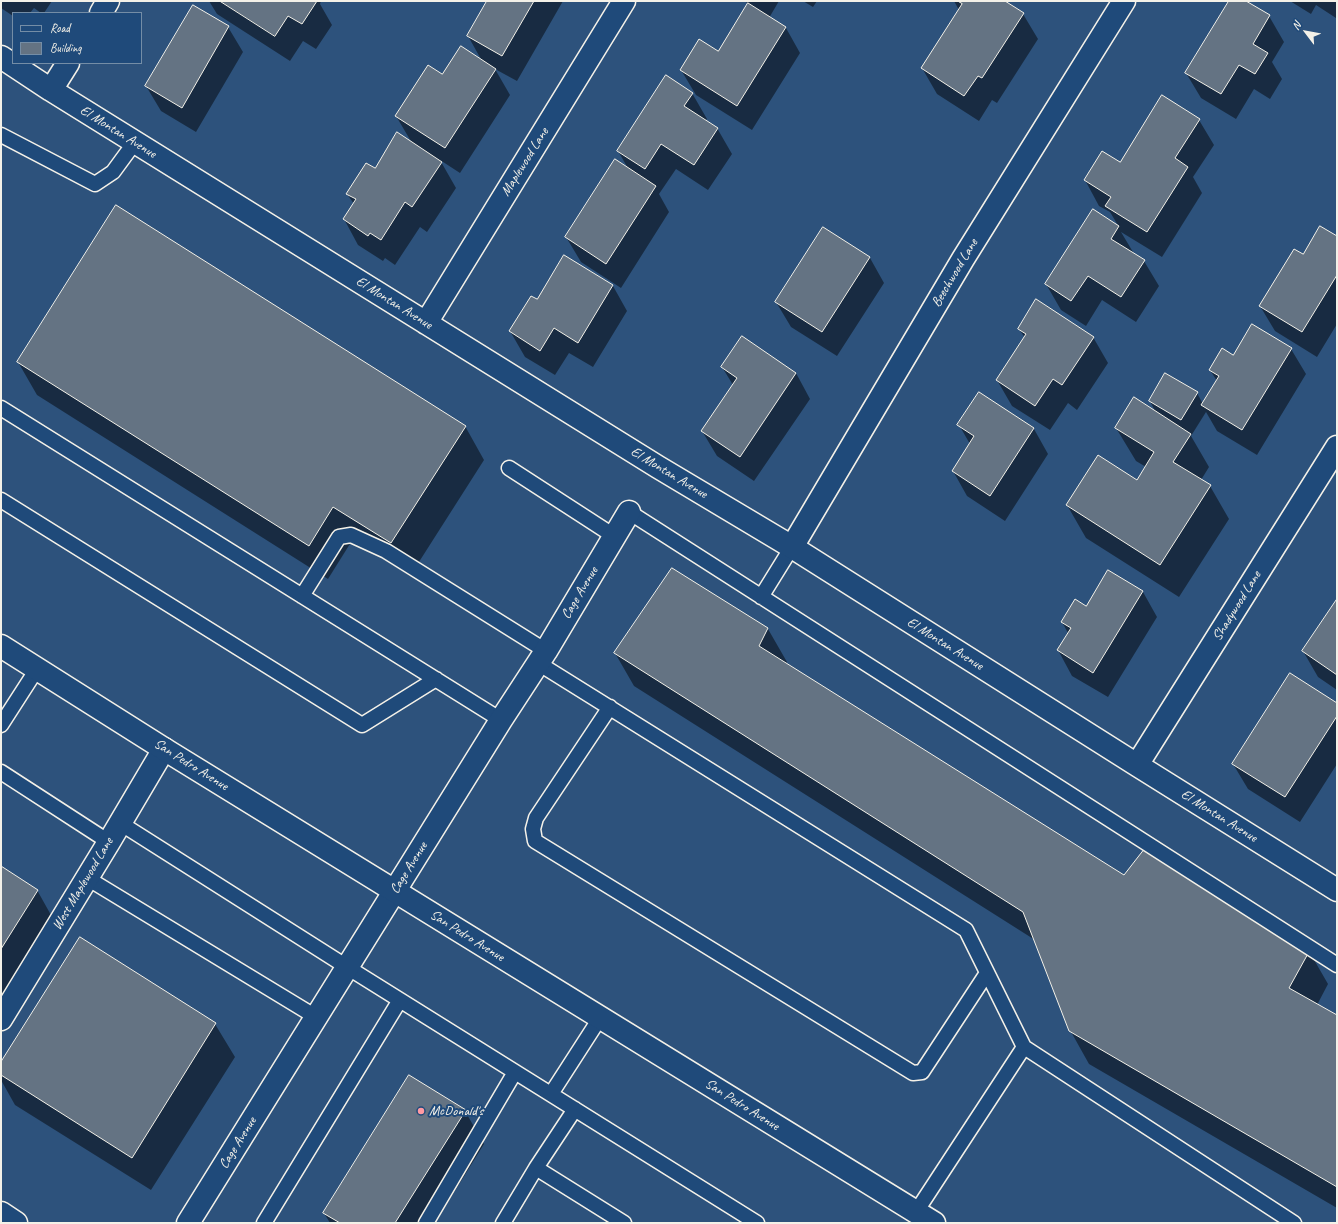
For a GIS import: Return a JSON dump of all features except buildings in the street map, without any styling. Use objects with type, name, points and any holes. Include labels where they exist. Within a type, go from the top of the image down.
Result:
[{"type":"street","points":[[102,12],[108,1]]},
{"type":"street","name":"Maplewood Lane","points":[[426,323],[624,1]]},
{"type":"street","name":"Beechwood Lane","points":[[792,547],[963,259],[1124,1]]},
{"type":"street","name":"El Montan Avenue","points":[[1,57],[51,90],[658,467],[792,547],[1337,890]]},
{"type":"street","points":[[51,90],[67,64]]},
{"type":"street","name":"Shadywood Lane","points":[[1137,765],[1337,447]]},
{"type":"street","name":"Cage Avenue","points":[[188,1223],[501,720],[542,657],[629,512]]},
{"type":"street","name":"San Pedro Avenue","points":[[1,646],[164,749],[925,1218]]},
{"type":"street","name":"West Maplewood Lane","points":[[1,1019],[164,749]]},
{"type":"street","points":[[1,1213],[16,1223]]},
{"type":"lane","points":[[1,135],[95,184],[113,172],[135,142]]},
{"type":"lane","points":[[1,408],[501,720]]},
{"type":"lane","points":[[509,468],[614,536]]},
{"type":"lane","points":[[1,500],[362,725],[436,679]]},
{"type":"lane","points":[[629,512],[1337,965]]},
{"type":"lane","points":[[302,596],[339,537],[351,535],[386,551],[542,657],[610,707],[966,930],[1024,1047],[1294,1223]]},
{"type":"lane","points":[[761,597],[792,547]]},
{"type":"lane","points":[[1,725],[37,669]]},
{"type":"lane","points":[[610,707],[536,818],[533,829],[535,841],[914,1073],[922,1072],[987,973]]},
{"type":"lane","points":[[1,772],[109,842]]},
{"type":"lane","points":[[120,823],[347,967],[757,1223]]},
{"type":"lane","points":[[87,878],[316,1017]]},
{"type":"lane","points":[[264,1223],[400,1000]]},
{"type":"lane","points":[[551,1094],[600,1018]]},
{"type":"lane","points":[[925,1218],[1024,1047]]},
{"type":"lane","points":[[426,1223],[515,1072]]},
{"type":"lane","points":[[503,1223],[536,1168],[575,1109]]},
{"type":"lane","points":[[536,1168],[624,1223]]},
{"type":"place","name":"McDonald's","points":[[421,1111]]}]
